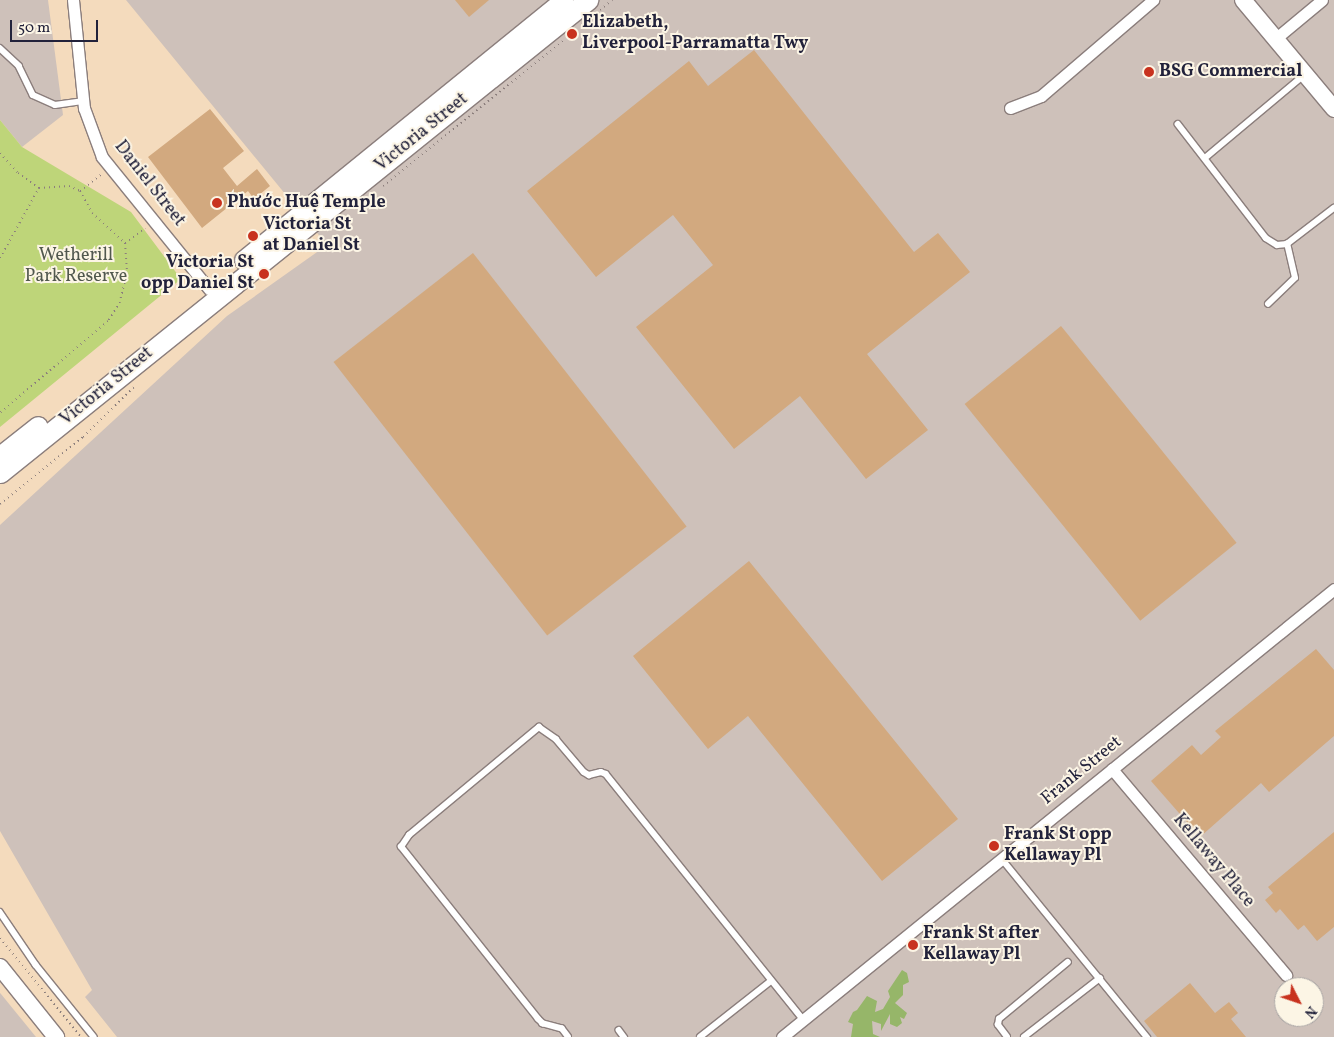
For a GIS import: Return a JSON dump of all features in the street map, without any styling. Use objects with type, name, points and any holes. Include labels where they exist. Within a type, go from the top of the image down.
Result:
[{"type":"main road","name":"Victoria Street","points":[[0,469],[209,289],[564,0]]},
{"type":"main road","name":"Victoria Street","points":[[0,469],[592,6]]},
{"type":"street","name":"Daniel Street","points":[[73,0],[84,101],[102,157],[209,289]]},
{"type":"street","points":[[1010,108],[1041,96],[1153,0]]},
{"type":"street","points":[[1243,0],[1334,109]]},
{"type":"street","points":[[1275,39],[1322,0]]},
{"type":"street","name":"Frank Street","points":[[782,1037],[1334,589]]},
{"type":"street","name":"Kellaway Place","points":[[1112,769],[1286,976]]},
{"type":"street","points":[[0,967],[56,1037]]},
{"type":"lane","points":[[0,48],[19,66],[33,95],[55,105],[84,101]]},
{"type":"lane","points":[[1205,158],[1305,75]]},
{"type":"lane","points":[[1178,124],[1266,238],[1277,245],[1287,244],[1334,208]]},
{"type":"lane","points":[[1268,304],[1295,278],[1287,244]]},
{"type":"lane","points":[[568,1037],[562,1029],[543,1024],[538,1019],[401,847],[409,834],[539,728],[556,739],[584,772],[589,775],[601,772],[606,774],[804,1020]]},
{"type":"lane","points":[[1002,859],[1146,1037]]},
{"type":"lane","points":[[0,912],[36,965],[94,1037]]},
{"type":"lane","points":[[1008,1037],[998,1025],[999,1019],[1068,962]]},
{"type":"lane","points":[[1024,1037],[1100,978]]},
{"type":"lane","points":[[700,1037],[772,981]]},
{"type":"lane","points":[[619,1030],[624,1037]]},
{"type":"path","points":[[592,6],[612,0]]},
{"type":"path","points":[[376,191],[566,38]]},
{"type":"path","points":[[0,153],[18,173],[39,188],[69,186],[80,191],[92,213],[125,243],[127,273],[120,302],[108,321],[0,413]]},
{"type":"path","points":[[80,191],[111,167]]},
{"type":"path","points":[[0,258],[39,188]]},
{"type":"path","points":[[125,243],[154,221]]},
{"type":"path","points":[[0,504],[83,437],[117,400],[139,382]]},
{"type":"path","points":[[0,938],[81,1037]]},
{"type":"shaded area","points":[[0,0],[48,0],[63,115],[22,147],[0,120]]},
{"type":"shaded area","points":[[126,0],[1334,0],[1334,1037],[117,1037],[85,997],[92,990],[0,831],[0,525],[227,316],[327,245]]},
{"type":"shaded area","points":[[1,994],[36,1037],[0,1037]]},
{"type":"green space","name":"Wetherill Park Reserve","points":[[0,120],[22,147],[131,212],[181,279],[0,427]]},
{"type":"green space","points":[[902,970],[907,973],[909,982],[903,985],[903,995],[895,1003],[907,1013],[904,1019],[900,1017],[902,1023],[897,1027],[890,1024],[890,1014],[881,1031],[881,1024],[872,1021],[873,1034],[880,1037],[851,1037],[853,1024],[848,1022],[853,1012],[857,1010],[867,996],[877,1001],[875,1012],[883,1009],[890,997],[888,991]]},
{"type":"building","points":[[455,0],[489,0],[469,17]]},
{"type":"building","points":[[754,50],[914,252],[938,233],[970,272],[867,354],[928,430],[866,479],[800,396],[734,449],[636,327],[713,265],[673,215],[596,277],[527,191],[689,61],[708,86]]},
{"type":"building","points":[[210,109],[244,151],[223,168],[237,186],[257,169],[270,186],[254,199],[248,191],[202,228],[148,157]]},
{"type":"building","points":[[473,253],[687,526],[547,635],[334,362]]},
{"type":"building","points":[[1061,326],[1237,543],[1140,621],[965,404]]},
{"type":"building","points":[[749,561],[958,819],[882,881],[748,716],[708,749],[633,656]]},
{"type":"building","points":[[1316,649],[1334,670],[1334,736],[1269,792],[1261,783],[1200,837],[1151,781],[1192,745],[1201,755],[1221,737],[1215,731]]},
{"type":"building","points":[[1334,832],[1334,927],[1317,941],[1304,925],[1298,930],[1280,909],[1276,913],[1265,900],[1273,893],[1268,887]]},
{"type":"building","points":[[1190,983],[1215,1013],[1229,1002],[1238,1013],[1231,1019],[1246,1037],[1157,1037],[1144,1021]]},
{"type":"place","name":"Elizabeth, Liverpool-Parramatta Twy","points":[[572,34]]},
{"type":"place","name":"BSG Commercial","points":[[1149,72]]},
{"type":"place","name":"Phước Huệ Temple","points":[[217,203]]},
{"type":"place","name":"Victoria St at Daniel St","points":[[253,236]]},
{"type":"place","name":"Victoria St opp Daniel St","points":[[264,274]]},
{"type":"place","name":"Frank St opp Kellaway Pl","points":[[994,846]]},
{"type":"place","name":"Frank St after Kellaway Pl","points":[[913,945]]}]
